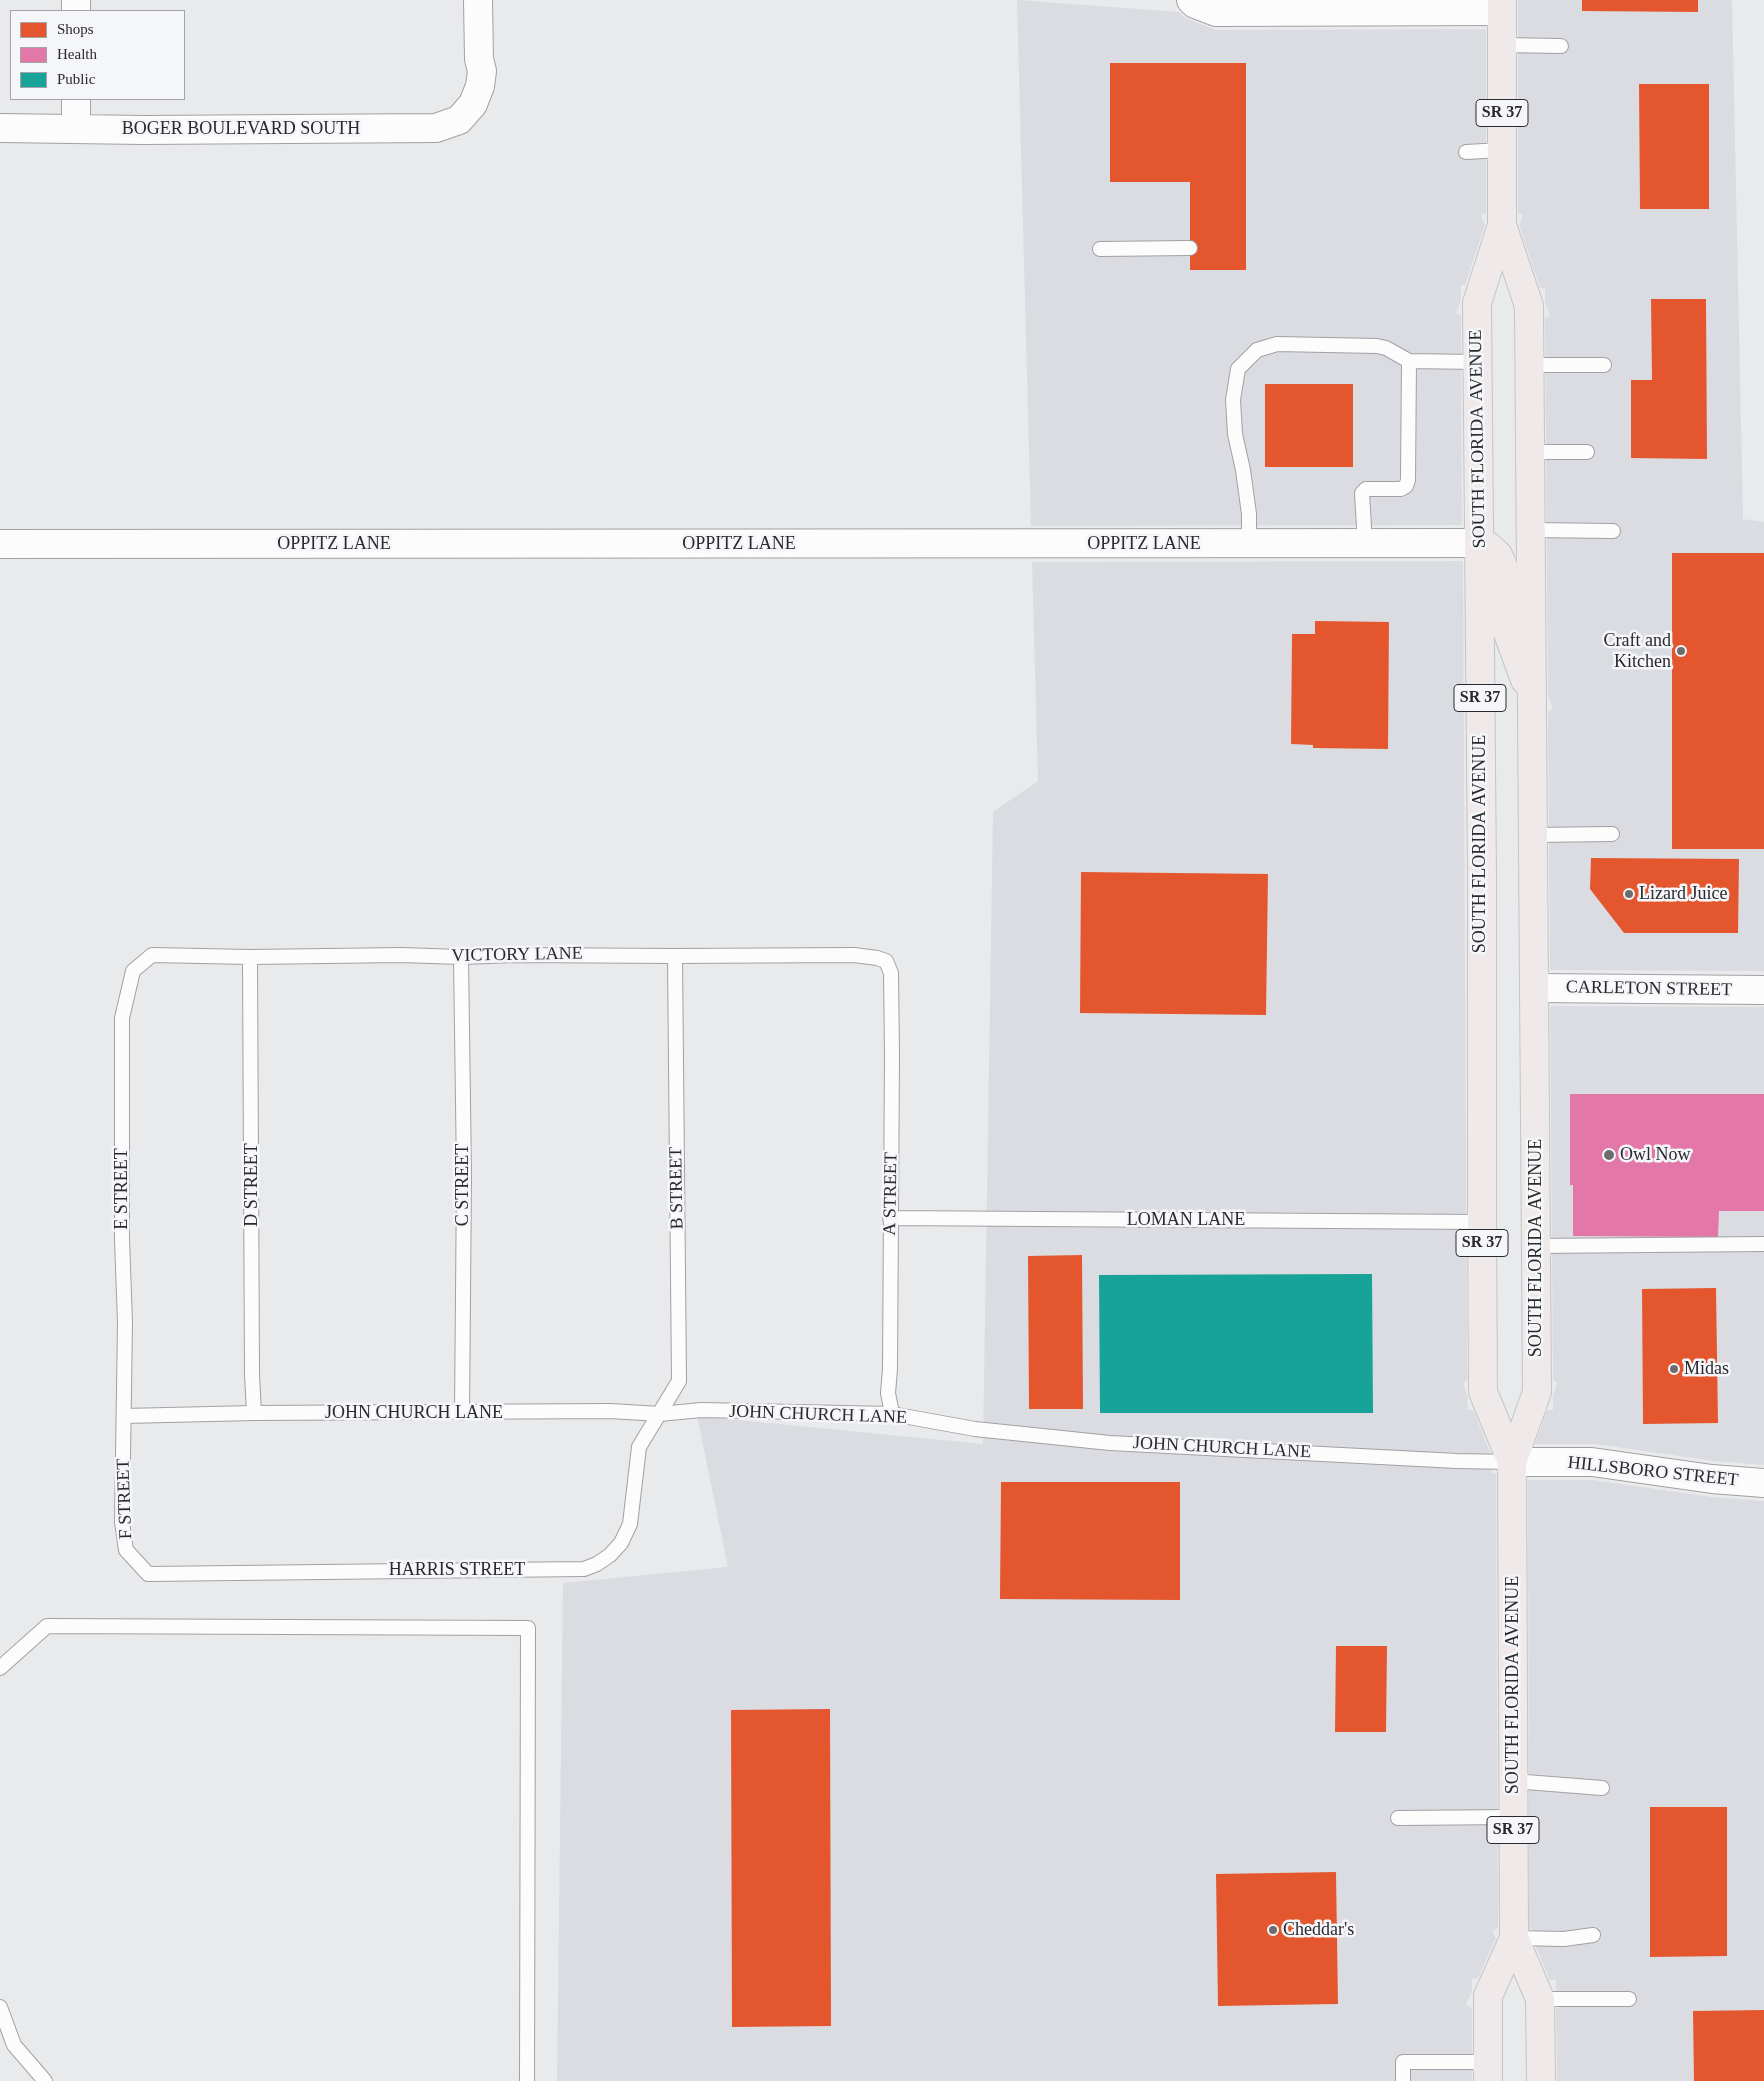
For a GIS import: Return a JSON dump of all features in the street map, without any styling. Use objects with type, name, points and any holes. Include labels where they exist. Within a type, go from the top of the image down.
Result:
[{"type":"main road","name":"SOUTH FLORIDA AVENUE","points":[[1502,6],[1502,225],[1476,303],[1483,1392],[1512,1462]]},
{"type":"main road","name":"SOUTH FLORIDA AVENUE","points":[[1502,225],[1530,306],[1537,1392],[1512,1462],[1513,1817],[1514,1938],[1540,1998],[1541,2081]]},
{"type":"main road","points":[[1479,544],[1488,546],[1498,555],[1503,566],[1506,628],[1532,700]]},
{"type":"main road","name":"SOUTH FLORIDA AVENUE","points":[[1488,2072],[1488,1996],[1514,1938]]},
{"type":"street","name":"BOGER BOULEVARD SOUTH","points":[[0,128],[144,130],[436,128],[459,120],[473,104],[480,86],[482,72],[479,59],[478,0]]},
{"type":"street","points":[[1191,0],[1216,12],[1502,6]]},
{"type":"street","points":[[76,100],[76,128]]},
{"type":"street","name":"OPPITZ LANE","points":[[0,544],[1479,544]]},
{"type":"street","name":"CARLETON STREET","points":[[1534,988],[1764,990]]},
{"type":"street","name":"HILLSBORO STREET","points":[[1512,1462],[1592,1462],[1712,1479],[1764,1483]]},
{"type":"lane","points":[[1502,45],[1561,46]]},
{"type":"lane","points":[[1466,152],[1502,150]]},
{"type":"lane","points":[[1100,249],[1190,248]]},
{"type":"lane","points":[[1249,544],[1249,514],[1243,470],[1235,434],[1233,400],[1238,369],[1257,350],[1277,344],[1377,346],[1386,348],[1408,362],[1477,362]]},
{"type":"lane","points":[[1365,544],[1362,493],[1366,490],[1401,490],[1406,486],[1408,480],[1408,362]]},
{"type":"lane","points":[[1530,364],[1604,364]]},
{"type":"lane","points":[[1530,452],[1587,452]]},
{"type":"lane","points":[[1531,530],[1614,531]]},
{"type":"lane","points":[[1533,835],[1612,834]]},
{"type":"lane","name":"VICTORY LANE","points":[[138,966],[152,955],[250,957],[401,955],[461,957],[516,955],[854,955],[877,958],[886,962],[891,973]]},
{"type":"lane","name":"B STREET","points":[[660,1414],[679,1380],[675,956]]},
{"type":"lane","name":"D STREET","points":[[250,957],[252,1374],[254,1413]]},
{"type":"lane","name":"C STREET","points":[[461,957],[464,1175],[462,1413]]},
{"type":"lane","name":"E STREET","points":[[124,1416],[122,1018],[133,971],[138,966]]},
{"type":"lane","name":"A STREET","points":[[891,973],[890,1369],[888,1393],[892,1414]]},
{"type":"lane","name":"LOMAN LANE","points":[[890,1218],[1482,1222]]},
{"type":"lane","points":[[1536,1246],[1764,1244]]},
{"type":"lane","name":"JOHN CHURCH LANE","points":[[124,1416],[254,1413],[610,1411],[660,1414],[701,1410],[892,1414],[975,1429],[1110,1443],[1457,1461],[1512,1462]]},
{"type":"lane","name":"HARRIS STREET","points":[[148,1574],[584,1569],[597,1564],[621,1544],[630,1524],[639,1447],[660,1414]]},
{"type":"lane","name":"F STREET","points":[[124,1416],[122,1522],[126,1550],[148,1574]]},
{"type":"lane","points":[[0,1668],[47,1626],[528,1628],[527,2081]]},
{"type":"lane","points":[[1513,1781],[1602,1788]]},
{"type":"lane","points":[[1398,1818],[1513,1817]]},
{"type":"lane","points":[[1514,1938],[1564,1939],[1593,1935]]},
{"type":"lane","points":[[1540,1998],[1628,1999]]},
{"type":"lane","points":[[0,2007],[14,2045],[44,2081]]},
{"type":"lane","points":[[1403,2081],[1403,2062],[1488,2072]]},
{"type":"shaded area","points":[[1017,0],[1179,12],[1185,18],[1216,30],[1486,29],[1486,213],[1481,215],[1485,225],[1465,285],[1461,285],[1461,300],[1456,313],[1461,315],[1462,525],[1031,526]]},
{"type":"shaded area","points":[[1518,0],[1732,0],[1743,519],[1764,522],[1764,971],[1550,970],[1548,712],[1553,709],[1548,696],[1545,318],[1550,316],[1545,302],[1545,288],[1540,288],[1519,225],[1523,215],[1518,213]]},
{"type":"shaded area","points":[[1463,561],[1467,1380],[1463,1383],[1467,1396],[1468,1410],[1473,1410],[1494,1462],[1491,1472],[1496,1474],[1498,1928],[1492,1931],[1496,1938],[1478,1978],[1472,1979],[1472,1992],[1466,2004],[1472,2008],[1472,2081],[557,2081],[563,1583],[728,1567],[697,1416],[983,1444],[993,812],[1038,781],[1032,562]]},
{"type":"shaded area","points":[[1550,1006],[1764,1007],[1764,1465],[1714,1461],[1595,1444],[1535,1444],[1547,1410],[1553,1410],[1553,1396],[1557,1383],[1553,1380]]},
{"type":"shaded area","points":[[1528,1480],[1592,1480],[1712,1497],[1764,1501],[1764,2081],[1557,2081],[1556,2009],[1562,2006],[1556,1994],[1556,1980],[1550,1980],[1532,1938],[1535,1931],[1529,1928]]},
{"type":"building: Shops","points":[[1582,0],[1698,0],[1698,12],[1582,11]]},
{"type":"building: Shops","points":[[1110,63],[1246,63],[1246,270],[1190,270],[1190,182],[1110,182]]},
{"type":"building: Shops","points":[[1639,84],[1709,84],[1709,209],[1640,209]]},
{"type":"building: Shops","points":[[1651,299],[1706,299],[1707,459],[1631,458],[1631,380],[1652,380]]},
{"type":"building: Shops","points":[[1265,384],[1353,384],[1353,467],[1265,467]]},
{"type":"building: Shops","points":[[1672,553],[1764,553],[1764,849],[1672,849]]},
{"type":"building: Shops","points":[[1315,621],[1389,622],[1388,749],[1313,748],[1313,745],[1291,744],[1292,634],[1315,634]]},
{"type":"building: Shops","points":[[1591,858],[1739,859],[1738,933],[1624,933],[1590,889]]},
{"type":"building: Shops","points":[[1081,872],[1268,874],[1266,1015],[1080,1013]]},
{"type":"building: Shops","points":[[1082,1255],[1083,1409],[1029,1409],[1028,1256]]},
{"type":"building: Shops","points":[[1716,1288],[1718,1423],[1643,1424],[1642,1289]]},
{"type":"building: Shops","points":[[1001,1482],[1180,1482],[1180,1600],[1000,1599]]},
{"type":"building: Shops","points":[[1336,1646],[1387,1646],[1386,1732],[1335,1732]]},
{"type":"building: Shops","points":[[830,1709],[831,2026],[732,2027],[731,1710]]},
{"type":"building: Shops","points":[[1650,1807],[1727,1807],[1727,1956],[1650,1957]]},
{"type":"building: Shops","points":[[1336,1872],[1338,2004],[1218,2006],[1216,1874]]},
{"type":"building: Shops","points":[[1764,2010],[1764,2081],[1694,2081],[1693,2011]]},
{"type":"building: Health","points":[[1570,1094],[1764,1094],[1764,1211],[1719,1211],[1718,1237],[1573,1236],[1573,1185],[1570,1185]]},
{"type":"building: Public","points":[[1372,1274],[1373,1413],[1100,1413],[1099,1275]]},
{"type":"place","name":"Craft and Kitchen","points":[[1681,651]]},
{"type":"place","name":"Lizard Juice","points":[[1629,894]]},
{"type":"place","name":"Owl Now","points":[[1609,1155]]},
{"type":"place","name":"Midas","points":[[1674,1369]]},
{"type":"place","name":"Cheddar's","points":[[1273,1930]]}]
